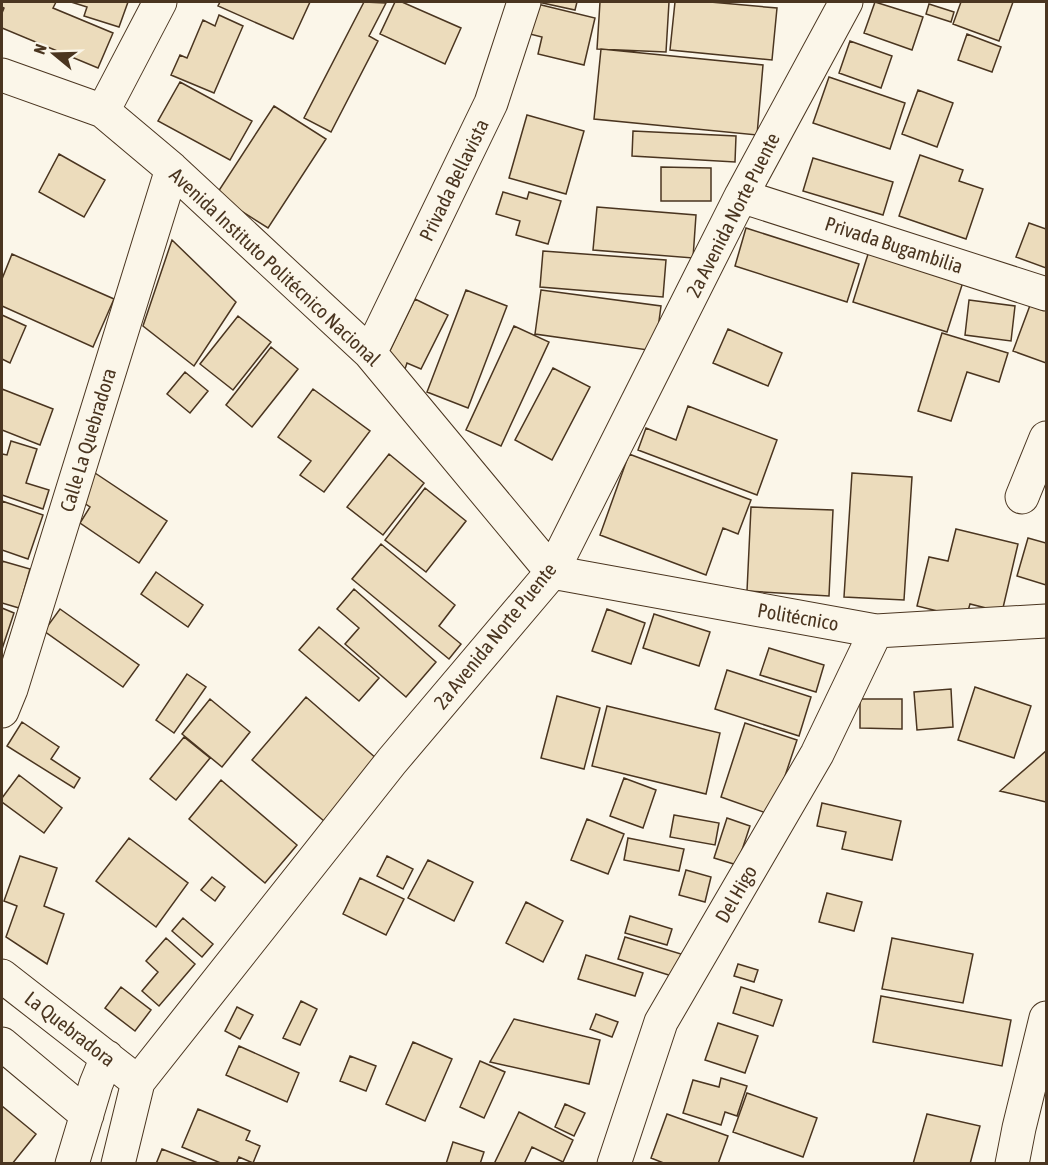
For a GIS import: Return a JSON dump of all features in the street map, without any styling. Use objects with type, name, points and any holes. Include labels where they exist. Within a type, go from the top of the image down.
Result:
[{"type":"street","points":[[103,111],[160,2]]},
{"type":"street","name":"Privada Bellavista","points":[[370,353],[491,103],[524,2]]},
{"type":"street","name":"2a Avenida Norte Puente","points":[[118,1164],[138,1082],[392,761],[552,572],[741,196],[846,2]]},
{"type":"street","name":"Avenida Instituto Politécnico Nacional","points":[[2,75],[103,111],[172,169],[370,353],[552,572]]},
{"type":"street","name":"Calle La Quebradora","points":[[5,695],[172,169]]},
{"type":"street","name":"Privada Bugambilia","points":[[741,196],[1047,294]]},
{"type":"street","points":[[1022,497],[1047,438]]},
{"type":"street","name":"Politécnico","points":[[552,572],[876,631],[1047,621]]},
{"type":"street","name":"Del Higo","points":[[614,1164],[661,1022],[817,754],[876,631]]},
{"type":"street","name":"La Quebradora","points":[[2,976],[138,1082]]},
{"type":"street","points":[[1012,1164],[1047,1018]]},
{"type":"street","points":[[2,1044],[87,1115]]},
{"type":"street","points":[[72,1164],[106,1057]]},
{"type":"building","points":[[2,2],[56,2],[53,8],[113,33],[98,68],[2,28],[4,8]]},
{"type":"building","points":[[71,2],[128,2],[119,27],[84,16],[87,7]]},
{"type":"building","points":[[220,2],[310,2],[293,39],[218,6]]},
{"type":"building","points":[[364,2],[386,3],[369,36],[378,41],[331,132],[304,118]]},
{"type":"building","points":[[395,2],[402,2],[461,28],[445,64],[380,34]]},
{"type":"building","points":[[529,2],[595,18],[584,65],[538,54],[542,37],[522,32]]},
{"type":"building","points":[[538,2],[577,2],[575,10]]},
{"type":"building","points":[[600,2],[669,2],[666,52],[597,49]]},
{"type":"building","points":[[675,2],[710,2],[777,8],[772,60],[670,50]]},
{"type":"building","points":[[875,2],[923,17],[912,50],[864,33]]},
{"type":"building","points":[[961,2],[1013,2],[999,41],[953,24]]},
{"type":"building","points":[[929,4],[954,12],[951,22],[926,14]]},
{"type":"building","points":[[219,15],[243,26],[214,93],[171,75],[180,55],[187,58],[203,20],[215,26]]},
{"type":"building","points":[[967,34],[1001,47],[992,72],[958,60]]},
{"type":"building","points":[[850,41],[892,56],[881,88],[839,73]]},
{"type":"building","points":[[601,49],[763,65],[757,135],[594,119]]},
{"type":"building","points":[[829,77],[905,103],[890,149],[813,123]]},
{"type":"building","points":[[180,82],[252,121],[230,160],[158,121]]},
{"type":"building","points":[[918,90],[953,103],[937,147],[902,134]]},
{"type":"building","points":[[274,106],[326,139],[268,228],[216,195]]},
{"type":"building","points":[[527,115],[584,131],[566,194],[509,178]]},
{"type":"building","points":[[633,131],[736,136],[735,162],[632,156]]},
{"type":"building","points":[[59,154],[105,180],[84,217],[39,192]]},
{"type":"building","points":[[920,155],[963,170],[959,181],[983,189],[966,239],[899,216]]},
{"type":"building","points":[[813,158],[893,182],[883,215],[803,191]]},
{"type":"building","points":[[661,167],[711,168],[711,201],[661,201]]},
{"type":"building","points":[[503,192],[527,199],[529,192],[561,201],[548,244],[516,235],[520,221],[496,214]]},
{"type":"building","points":[[597,207],[696,215],[693,258],[593,250]]},
{"type":"building","points":[[1029,223],[1046,229],[1046,268],[1016,257]]},
{"type":"building","points":[[746,228],[859,264],[847,302],[735,266]]},
{"type":"building","points":[[172,240],[236,302],[194,366],[143,326]]},
{"type":"building","points":[[543,251],[666,260],[663,297],[540,287]]},
{"type":"building","points":[[869,251],[963,282],[947,332],[853,302]]},
{"type":"building","points":[[12,254],[114,299],[93,347],[2,306],[2,279]]},
{"type":"building","points":[[466,290],[507,306],[468,408],[427,392]]},
{"type":"building","points":[[541,290],[661,306],[655,351],[535,334]]},
{"type":"building","points":[[415,299],[448,315],[421,369],[407,363],[405,369],[386,359]]},
{"type":"building","points":[[969,300],[1015,306],[1011,341],[965,335]]},
{"type":"building","points":[[1032,300],[1046,306],[1046,363],[1013,351]]},
{"type":"building","points":[[2,315],[26,326],[10,363],[2,359]]},
{"type":"building","points":[[238,316],[271,342],[233,390],[200,364]]},
{"type":"building","points":[[514,326],[549,342],[501,446],[466,430]]},
{"type":"building","points":[[728,329],[782,353],[768,386],[713,363]]},
{"type":"building","points":[[942,333],[1008,353],[999,382],[967,372],[951,421],[918,411]]},
{"type":"building","points":[[271,347],[298,369],[252,427],[226,405]]},
{"type":"building","points":[[553,368],[590,387],[552,460],[515,440]]},
{"type":"building","points":[[185,372],[208,391],[190,413],[167,394]]},
{"type":"building","points":[[2,389],[53,409],[40,445],[2,430]]},
{"type":"building","points":[[313,389],[370,431],[324,492],[300,475],[311,461],[278,437]]},
{"type":"building","points":[[688,406],[777,440],[757,495],[638,450],[646,428],[676,440]]},
{"type":"building","points":[[11,441],[37,449],[26,483],[49,490],[43,509],[2,495],[2,454],[7,455]]},
{"type":"building","points":[[389,454],[424,483],[383,535],[347,507]]},
{"type":"building","points":[[629,454],[751,500],[738,534],[723,528],[706,575],[600,535]]},
{"type":"building","points":[[95,473],[167,521],[139,563],[80,523],[90,507],[78,499]]},
{"type":"building","points":[[852,473],[912,477],[904,600],[844,597]]},
{"type":"building","points":[[425,488],[466,521],[426,572],[385,540]]},
{"type":"building","points":[[2,501],[43,515],[28,559],[2,550]]},
{"type":"building","points":[[751,507],[833,510],[829,596],[747,591]]},
{"type":"building","points":[[956,529],[1018,544],[1002,612],[970,604],[966,618],[917,606],[929,557],[948,561]]},
{"type":"building","points":[[1028,538],[1046,543],[1046,585],[1017,576]]},
{"type":"building","points":[[381,544],[455,605],[439,626],[461,644],[449,659],[352,579]]},
{"type":"building","points":[[2,561],[30,569],[19,608],[2,603]]},
{"type":"building","points":[[156,572],[203,605],[188,627],[141,594]]},
{"type":"building","points":[[354,589],[436,662],[406,697],[345,644],[359,628],[337,609]]},
{"type":"building","points":[[2,608],[14,613],[2,649]]},
{"type":"building","points":[[60,609],[139,665],[123,687],[44,631]]},
{"type":"building","points":[[607,609],[645,623],[631,664],[592,651]]},
{"type":"building","points":[[654,614],[710,632],[699,666],[643,648]]},
{"type":"building","points":[[319,627],[379,678],[359,701],[299,650]]},
{"type":"building","points":[[769,648],[824,665],[816,692],[760,675]]},
{"type":"building","points":[[727,670],[811,697],[799,736],[715,709]]},
{"type":"building","points":[[187,674],[206,687],[174,733],[156,720]]},
{"type":"building","points":[[975,687],[1031,706],[1014,758],[958,740]]},
{"type":"building","points":[[951,689],[953,727],[917,730],[914,692]]},
{"type":"building","points":[[557,696],[600,708],[584,769],[541,758]]},
{"type":"building","points":[[306,697],[377,759],[324,821],[252,760]]},
{"type":"building","points":[[210,699],[250,732],[222,767],[182,734]]},
{"type":"building","points":[[860,699],[902,699],[902,729],[860,728]]},
{"type":"building","points":[[607,706],[720,733],[706,794],[592,766]]},
{"type":"building","points":[[22,722],[59,747],[51,759],[80,778],[74,788],[7,746]]},
{"type":"building","points":[[745,723],[797,740],[772,815],[721,797]]},
{"type":"building","points":[[184,737],[210,758],[176,800],[150,779]]},
{"type":"building","points":[[1046,751],[1046,802],[1000,791]]},
{"type":"building","points":[[19,775],[62,808],[44,833],[2,802],[2,798]]},
{"type":"building","points":[[624,778],[656,790],[643,828],[610,816]]},
{"type":"building","points":[[221,780],[297,845],[265,883],[189,819]]},
{"type":"building","points":[[822,803],[901,821],[892,860],[842,849],[846,832],[817,826]]},
{"type":"building","points":[[674,815],[719,823],[715,845],[670,837]]},
{"type":"building","points":[[727,818],[750,826],[737,865],[714,858]]},
{"type":"building","points":[[587,819],[624,834],[608,874],[571,860]]},
{"type":"building","points":[[129,838],[188,883],[156,927],[96,881]]},
{"type":"building","points":[[628,838],[684,849],[679,871],[624,860]]},
{"type":"building","points":[[20,856],[57,868],[44,906],[64,914],[47,964],[6,937],[17,906],[4,901]]},
{"type":"building","points":[[387,856],[413,869],[403,889],[377,876]]},
{"type":"building","points":[[428,860],[473,882],[454,921],[408,898]]},
{"type":"building","points":[[686,870],[711,877],[705,902],[679,895]]},
{"type":"building","points":[[212,877],[225,887],[215,901],[201,890]]},
{"type":"building","points":[[360,878],[404,899],[386,935],[343,914]]},
{"type":"building","points":[[827,893],[862,902],[854,931],[819,922]]},
{"type":"building","points":[[526,902],[563,921],[543,962],[506,943]]},
{"type":"building","points":[[630,916],[672,929],[667,945],[625,933]]},
{"type":"building","points":[[183,918],[213,944],[202,957],[172,931]]},
{"type":"building","points":[[625,937],[681,954],[675,977],[618,959]]},
{"type":"building","points":[[166,938],[195,964],[159,1006],[142,991],[158,972],[146,961]]},
{"type":"building","points":[[892,938],[973,954],[963,1003],[882,989]]},
{"type":"building","points":[[586,955],[643,973],[635,996],[578,979]]},
{"type":"building","points":[[738,964],[758,970],[754,982],[734,976]]},
{"type":"building","points":[[121,987],[151,1010],[135,1031],[105,1008]]},
{"type":"building","points":[[741,987],[782,1000],[773,1026],[733,1013]]},
{"type":"building","points":[[881,996],[1011,1020],[1002,1066],[873,1042]]},
{"type":"building","points":[[301,1001],[317,1009],[300,1045],[283,1038]]},
{"type":"building","points":[[237,1007],[253,1015],[240,1039],[225,1031]]},
{"type":"building","points":[[596,1014],[618,1022],[612,1037],[590,1029]]},
{"type":"building","points":[[514,1019],[600,1040],[589,1084],[490,1062]]},
{"type":"building","points":[[718,1023],[758,1036],[745,1073],[705,1060]]},
{"type":"building","points":[[413,1042],[452,1059],[425,1121],[386,1104]]},
{"type":"building","points":[[239,1046],[299,1073],[287,1102],[226,1075]]},
{"type":"building","points":[[350,1056],[376,1066],[366,1091],[340,1081]]},
{"type":"building","points":[[480,1061],[505,1072],[484,1118],[460,1107]]},
{"type":"building","points":[[721,1078],[747,1086],[737,1116],[725,1112],[721,1125],[683,1113],[693,1080],[719,1087]]},
{"type":"building","points":[[747,1093],[817,1118],[803,1157],[733,1132]]},
{"type":"building","points":[[565,1104],[585,1113],[574,1136],[555,1127]]},
{"type":"building","points":[[2,1106],[36,1134],[12,1164],[2,1164]]},
{"type":"building","points":[[198,1109],[250,1131],[246,1140],[260,1146],[253,1163],[239,1157],[236,1164],[223,1164],[182,1147]]},
{"type":"building","points":[[519,1112],[573,1140],[563,1162],[532,1147],[524,1164],[494,1164]]},
{"type":"building","points":[[667,1114],[728,1136],[718,1164],[666,1164],[651,1158]]},
{"type":"building","points":[[927,1114],[980,1126],[970,1164],[913,1164]]},
{"type":"building","points":[[453,1142],[484,1152],[480,1164],[446,1164]]},
{"type":"building","points":[[162,1149],[198,1163],[198,1164],[156,1164]]}]
